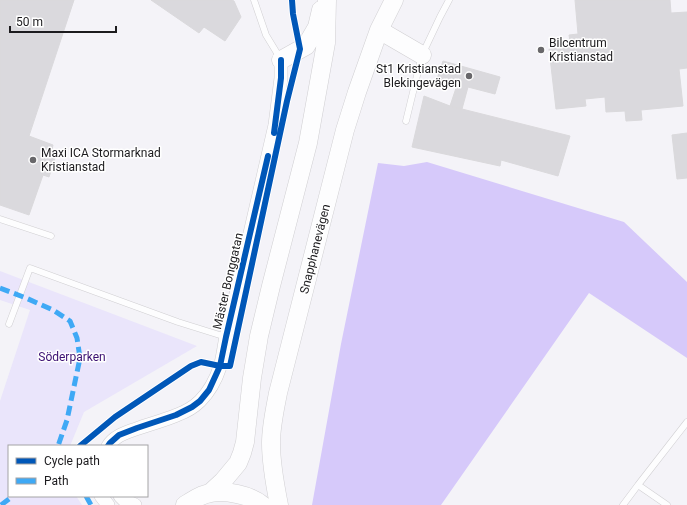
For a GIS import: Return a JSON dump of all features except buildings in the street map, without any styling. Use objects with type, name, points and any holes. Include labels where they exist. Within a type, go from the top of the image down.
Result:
[{"type":"main road","points":[[281,60],[306,46],[317,27],[324,0]]},
{"type":"main road","points":[[185,505],[210,492],[223,481],[238,463],[242,453],[245,442],[252,378],[259,336],[270,286],[308,143],[326,43],[327,0]]},
{"type":"main road","name":"Snapphanevägen","points":[[279,505],[272,465],[271,442],[274,412],[278,393],[345,130],[379,30],[394,0]]},
{"type":"main road","points":[[379,30],[422,55]]},
{"type":"main road","points":[[210,492],[237,494],[248,497],[262,505]]},
{"type":"street","name":"Mäster Bonggatan","points":[[109,445],[119,435],[176,415],[192,407],[200,401],[208,390],[220,366],[275,125],[281,78],[281,60]]},
{"type":"street","name":"Mäster Bonggatan","points":[[122,445],[137,428]]},
{"type":"street","points":[[102,497],[108,505]]},
{"type":"street","points":[[121,497],[135,505]]},
{"type":"lane","points":[[254,0],[266,35],[281,60]]},
{"type":"lane","points":[[406,121],[422,55],[440,16],[450,0]]},
{"type":"lane","points":[[0,219],[51,236]]},
{"type":"lane","points":[[9,324],[30,268],[178,322],[226,337]]},
{"type":"lane","points":[[623,505],[687,422]]},
{"type":"lane","points":[[638,485],[667,505]]},
{"type":"green space","name":"Söderparken","points":[[0,271],[197,346],[84,412],[70,445],[8,445],[8,497],[77,497],[82,505],[0,505],[0,401],[30,310],[0,300]]},
{"type":"shaded area","points":[[427,162],[624,222],[687,282],[687,358],[589,293],[441,505],[312,505],[341,344],[378,163],[404,166]]},
{"type":"marked path","points":[[0,288],[53,310],[70,321],[77,338],[80,358],[67,420],[58,445]]},
{"type":"marked path","points":[[1,505],[12,497]]},
{"type":"marked path","points":[[87,497],[91,505]]},
{"type":"cycle path","points":[[81,445],[115,417],[191,366],[201,362],[220,366],[230,366],[287,101],[300,49],[293,14],[292,0]]},
{"type":"cycle path","points":[[274,133],[281,78],[281,60]]},
{"type":"cycle path","points":[[109,445],[119,435],[176,415],[192,407],[200,401],[209,390],[220,366],[268,156]]},
{"type":"place","name":"Bilcentrum Kristianstad","points":[[541,50]]},
{"type":"place","name":"St1 Kristianstad Blekingevägen","points":[[469,76]]},
{"type":"place","name":"Maxi ICA Stormarknad Kristianstad","points":[[33,160]]}]
